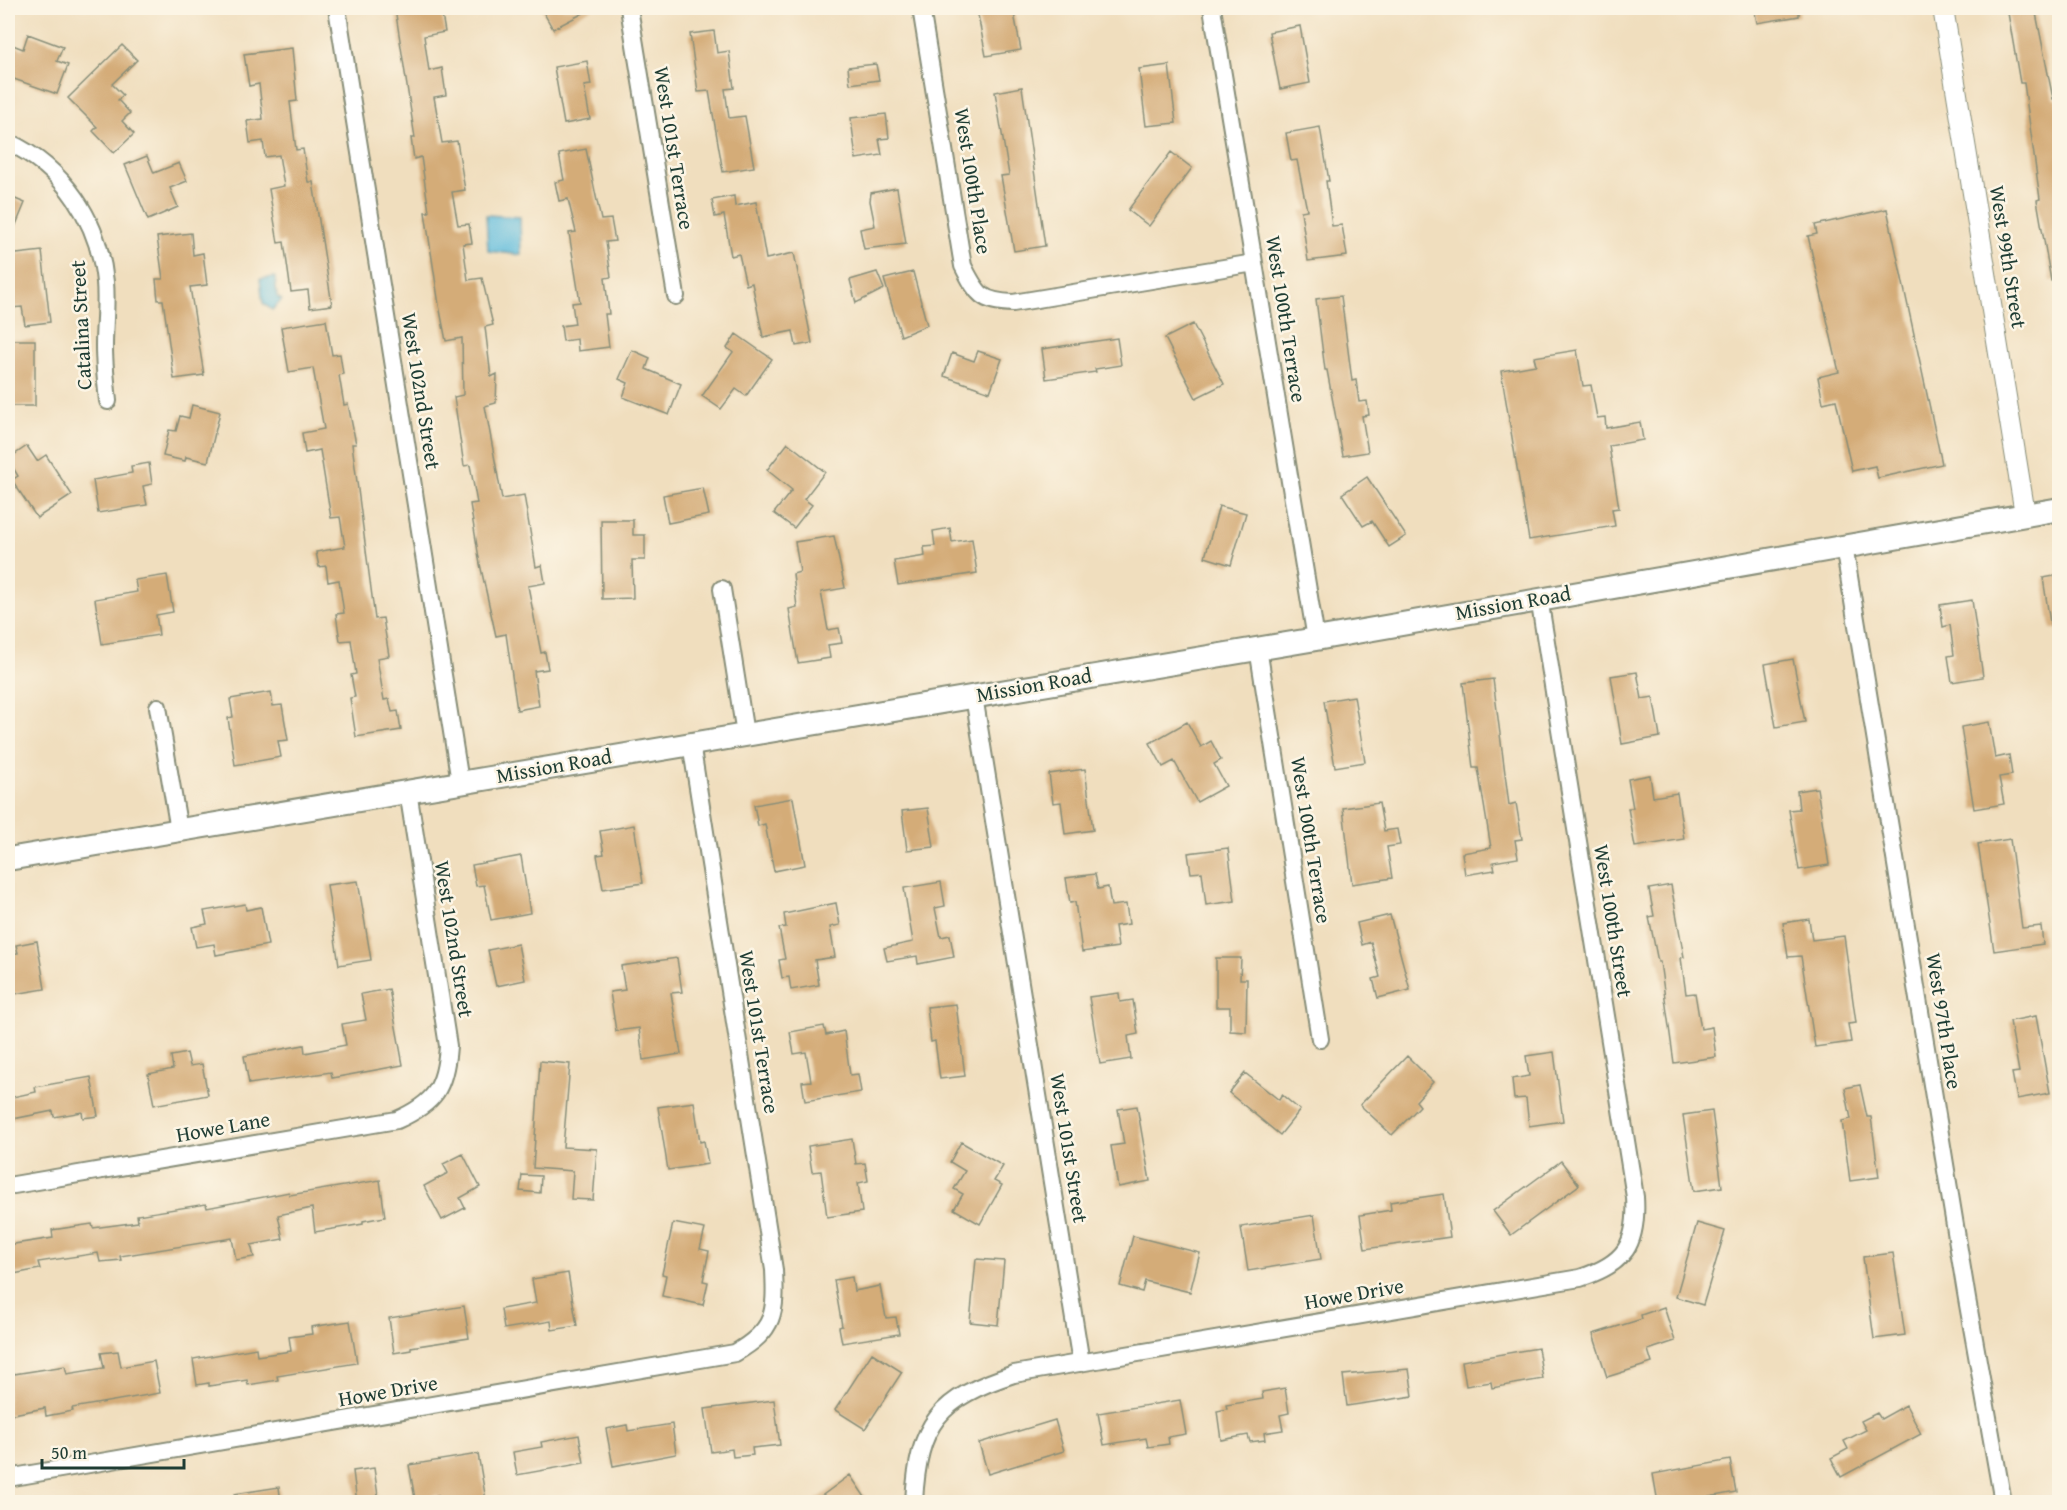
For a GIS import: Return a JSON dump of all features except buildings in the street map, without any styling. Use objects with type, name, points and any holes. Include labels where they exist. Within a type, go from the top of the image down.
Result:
[{"type":"main road","name":"Mission Road","points":[[8,859],[691,742],[1316,639],[1539,598],[2060,509]]},
{"type":"street","name":"West 102nd Street","points":[[337,8],[460,782]]},
{"type":"street","name":"West 101st Terrace","points":[[628,8],[676,296]]},
{"type":"street","name":"West 100th Place","points":[[921,8],[963,266],[977,294],[993,302],[1012,303],[1254,263]]},
{"type":"street","name":"West 100th Terrace","points":[[1212,8],[1316,639]]},
{"type":"street","name":"West 99th Street","points":[[1943,8],[2025,514]]},
{"type":"street","name":"Catalina Street","points":[[8,142],[60,178],[80,203],[96,236],[106,284],[104,349],[108,401]]},
{"type":"street","name":"West 97th Place","points":[[1844,546],[1967,1299],[2003,1503]]},
{"type":"street","points":[[722,589],[745,734]]},
{"type":"street","name":"West 100th Street","points":[[1539,598],[1635,1197],[1637,1222],[1627,1250]]},
{"type":"street","name":"West 100th Terrace","points":[[1258,648],[1320,1039]]},
{"type":"street","name":"West 101st Street","points":[[974,696],[1081,1363]]},
{"type":"street","points":[[158,707],[179,830]]},
{"type":"street","name":"West 101st Terrace","points":[[691,742],[774,1270],[776,1306],[766,1328]]},
{"type":"street","name":"West 102nd Street","points":[[408,791],[448,1046],[446,1075],[438,1092]]},
{"type":"street","name":"Howe Lane","points":[[8,1186],[397,1120],[420,1110],[438,1092]]},
{"type":"street","name":"Howe Drive","points":[[1081,1363],[1580,1278],[1607,1270],[1627,1250]]},
{"type":"street","name":"Howe Drive","points":[[8,1478],[735,1353],[753,1343],[766,1328]]},
{"type":"street","points":[[914,1503],[916,1465],[924,1439],[935,1420],[962,1394],[1014,1374],[1081,1363]]},
{"type":"water","points":[[486,215],[520,217],[521,255],[488,251]]},
{"type":"water","points":[[275,277],[277,297],[282,300],[272,310],[263,303],[260,279]]}]
